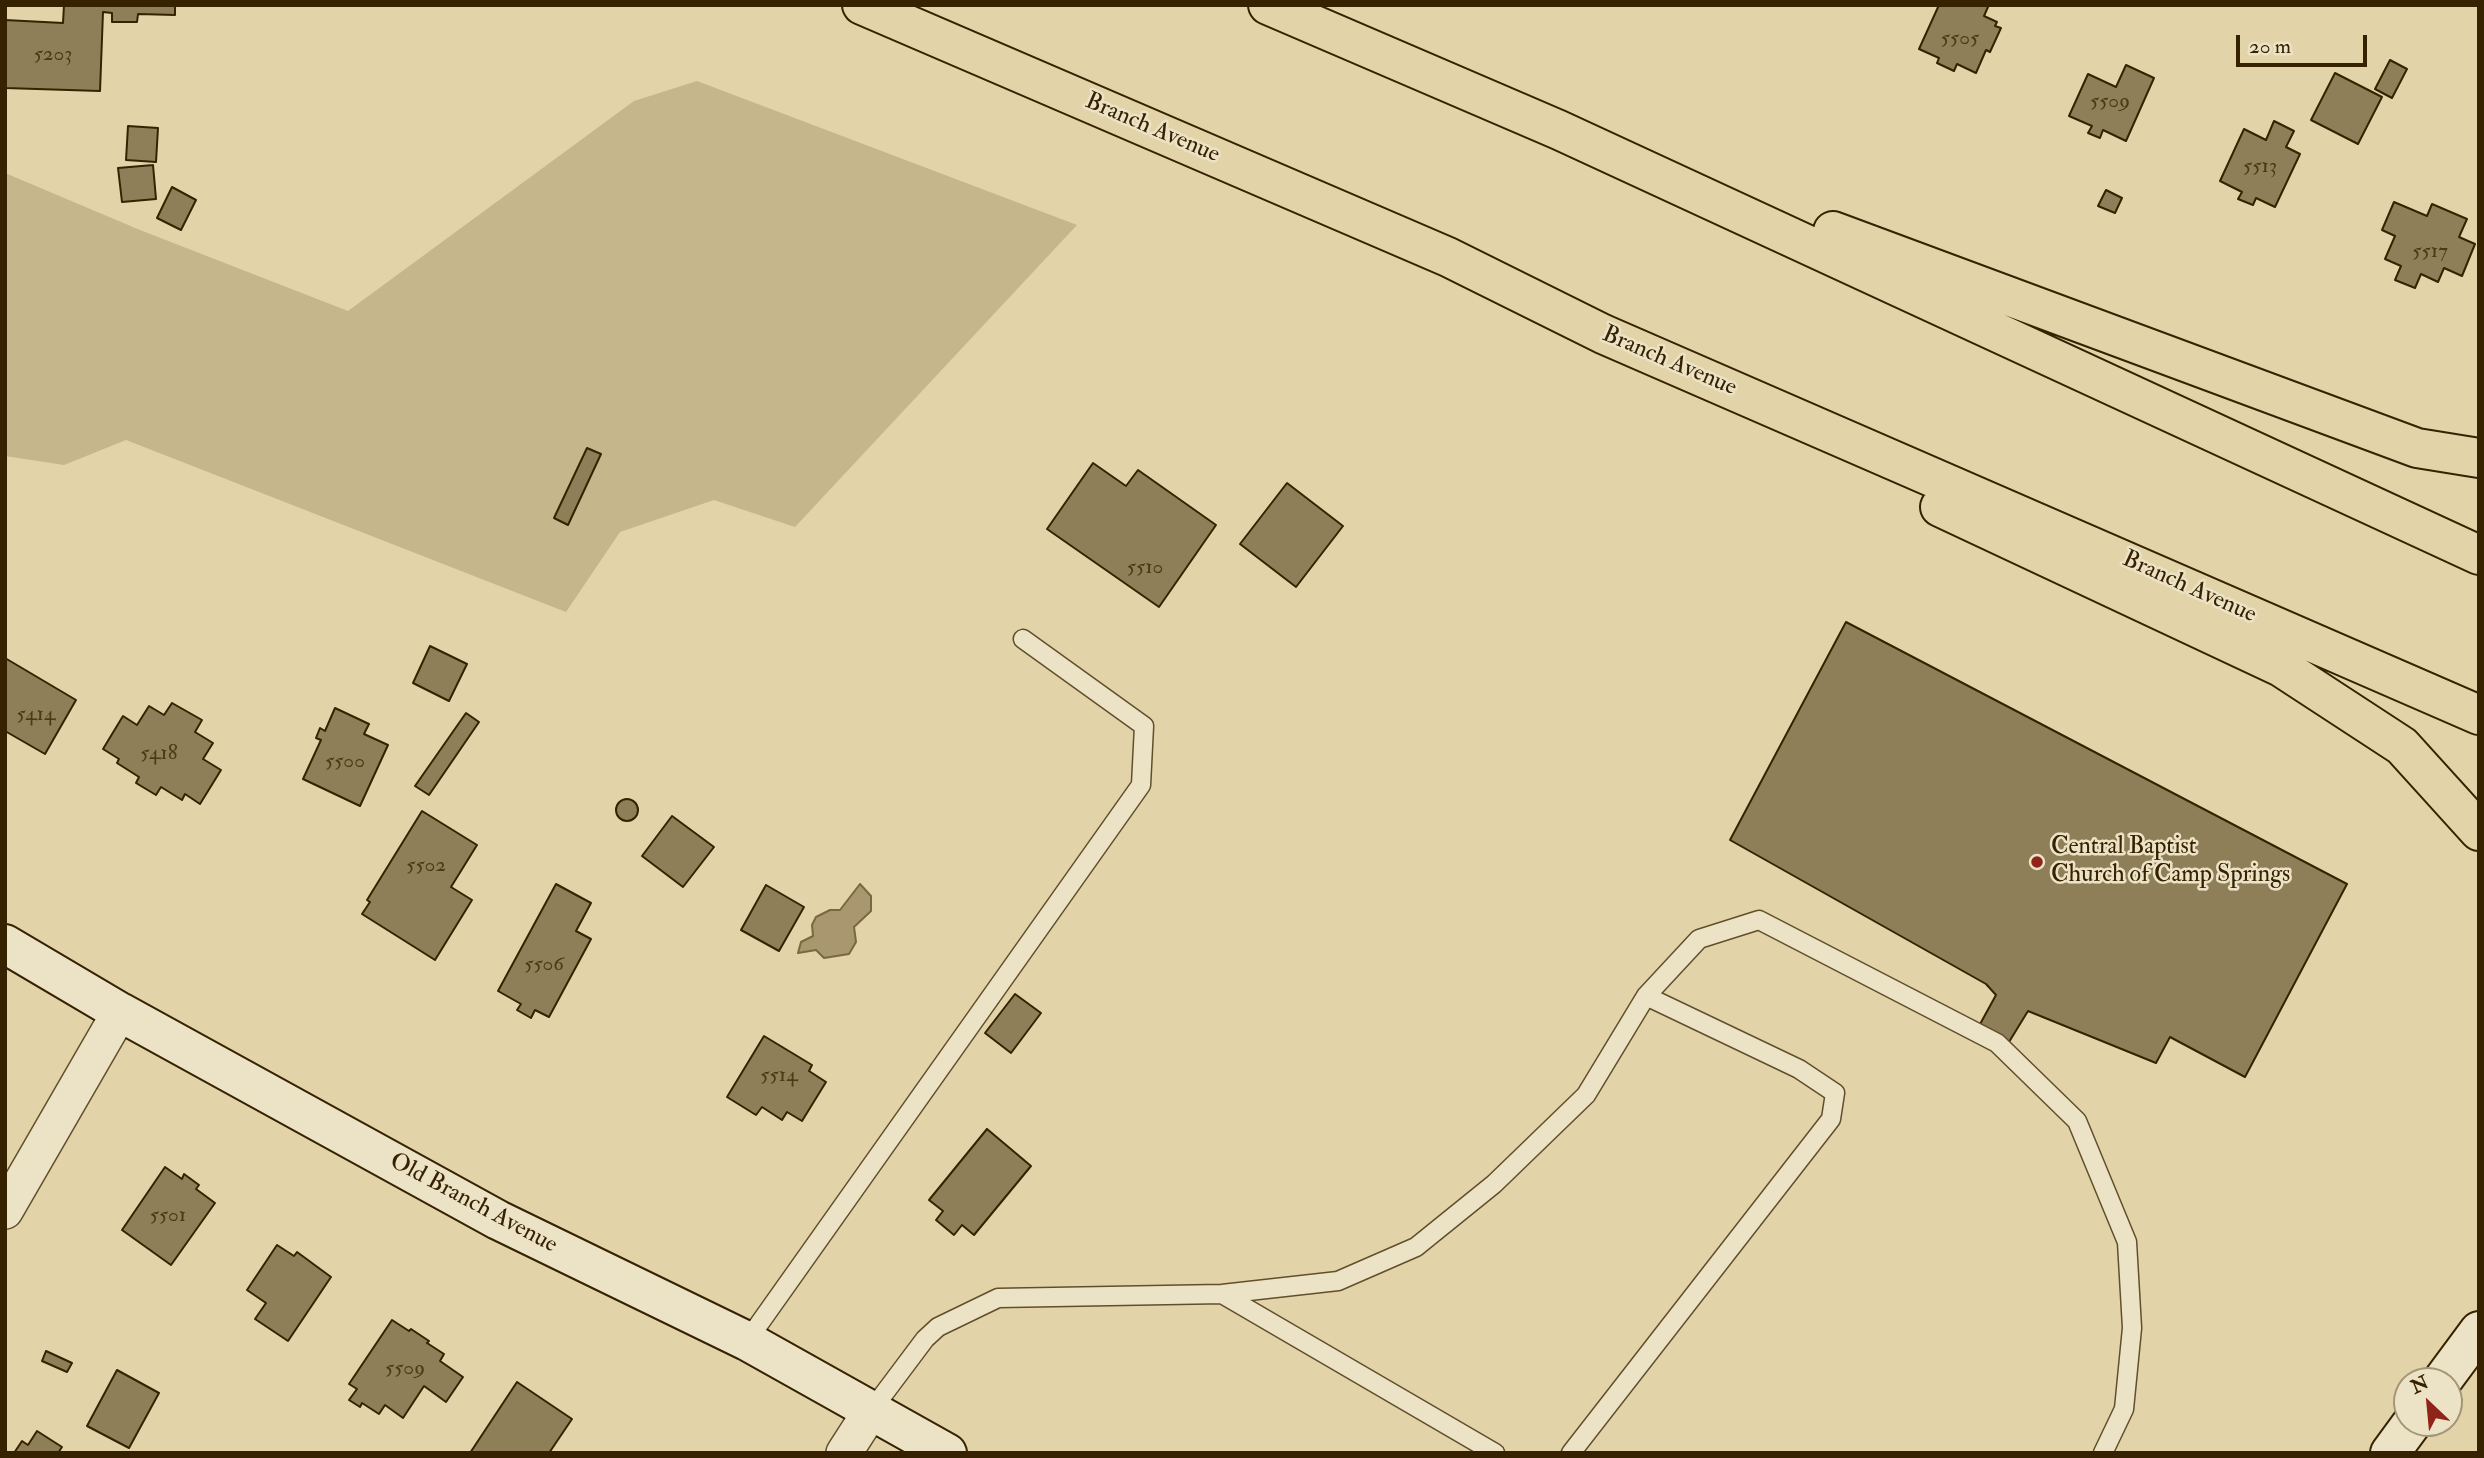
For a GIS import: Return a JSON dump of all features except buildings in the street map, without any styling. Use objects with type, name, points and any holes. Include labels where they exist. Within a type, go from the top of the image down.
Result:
[{"type":"highway","name":"Branch Avenue","points":[[862,5],[1448,257],[1603,334],[2479,715]]},
{"type":"highway","points":[[1268,5],[1559,130],[2479,555]]},
{"type":"highway","points":[[1559,130],[2417,448],[2479,457]]},
{"type":"highway","points":[[1814,425],[1867,473],[2281,667],[2402,746],[2479,831]]},
{"type":"street","name":"Old Branch Avenue","points":[[5,944],[120,1012],[498,1220],[747,1341],[947,1453]]},
{"type":"street","points":[[5,1211],[120,1012]]},
{"type":"street","points":[[2452,1367],[2479,1331]]},
{"type":"street","points":[[844,1453],[871,1412]]},
{"type":"street","points":[[2390,1453],[2402,1437]]},
{"type":"lane","points":[[747,1341],[1141,785],[1144,726],[1023,639]]},
{"type":"lane","points":[[871,1412],[925,1339],[938,1327],[998,1298],[1222,1294],[1338,1281],[1416,1247],[1494,1184],[1586,1095],[1646,996],[1699,939],[1759,920],[1997,1043],[2077,1121],[2127,1242],[2132,1328],[2124,1409],[2103,1453]]},
{"type":"lane","points":[[1571,1453],[1831,1119],[1835,1093],[1799,1069],[1646,996]]},
{"type":"lane","points":[[1222,1294],[1495,1453]]},
{"type":"shaded area","points":[[697,81],[1077,225],[795,527],[714,500],[620,532],[566,612],[126,440],[64,465],[5,456],[5,173],[140,230],[348,311],[634,101]]},
{"type":"shaded area","points":[[860,884],[871,896],[871,911],[854,927],[856,942],[849,954],[824,958],[816,950],[798,953],[801,942],[813,936],[812,925],[816,917],[830,910],[840,910]]},
{"type":"place","name":"Central Baptist Church of Camp Springs","points":[[2037,862]]}]
